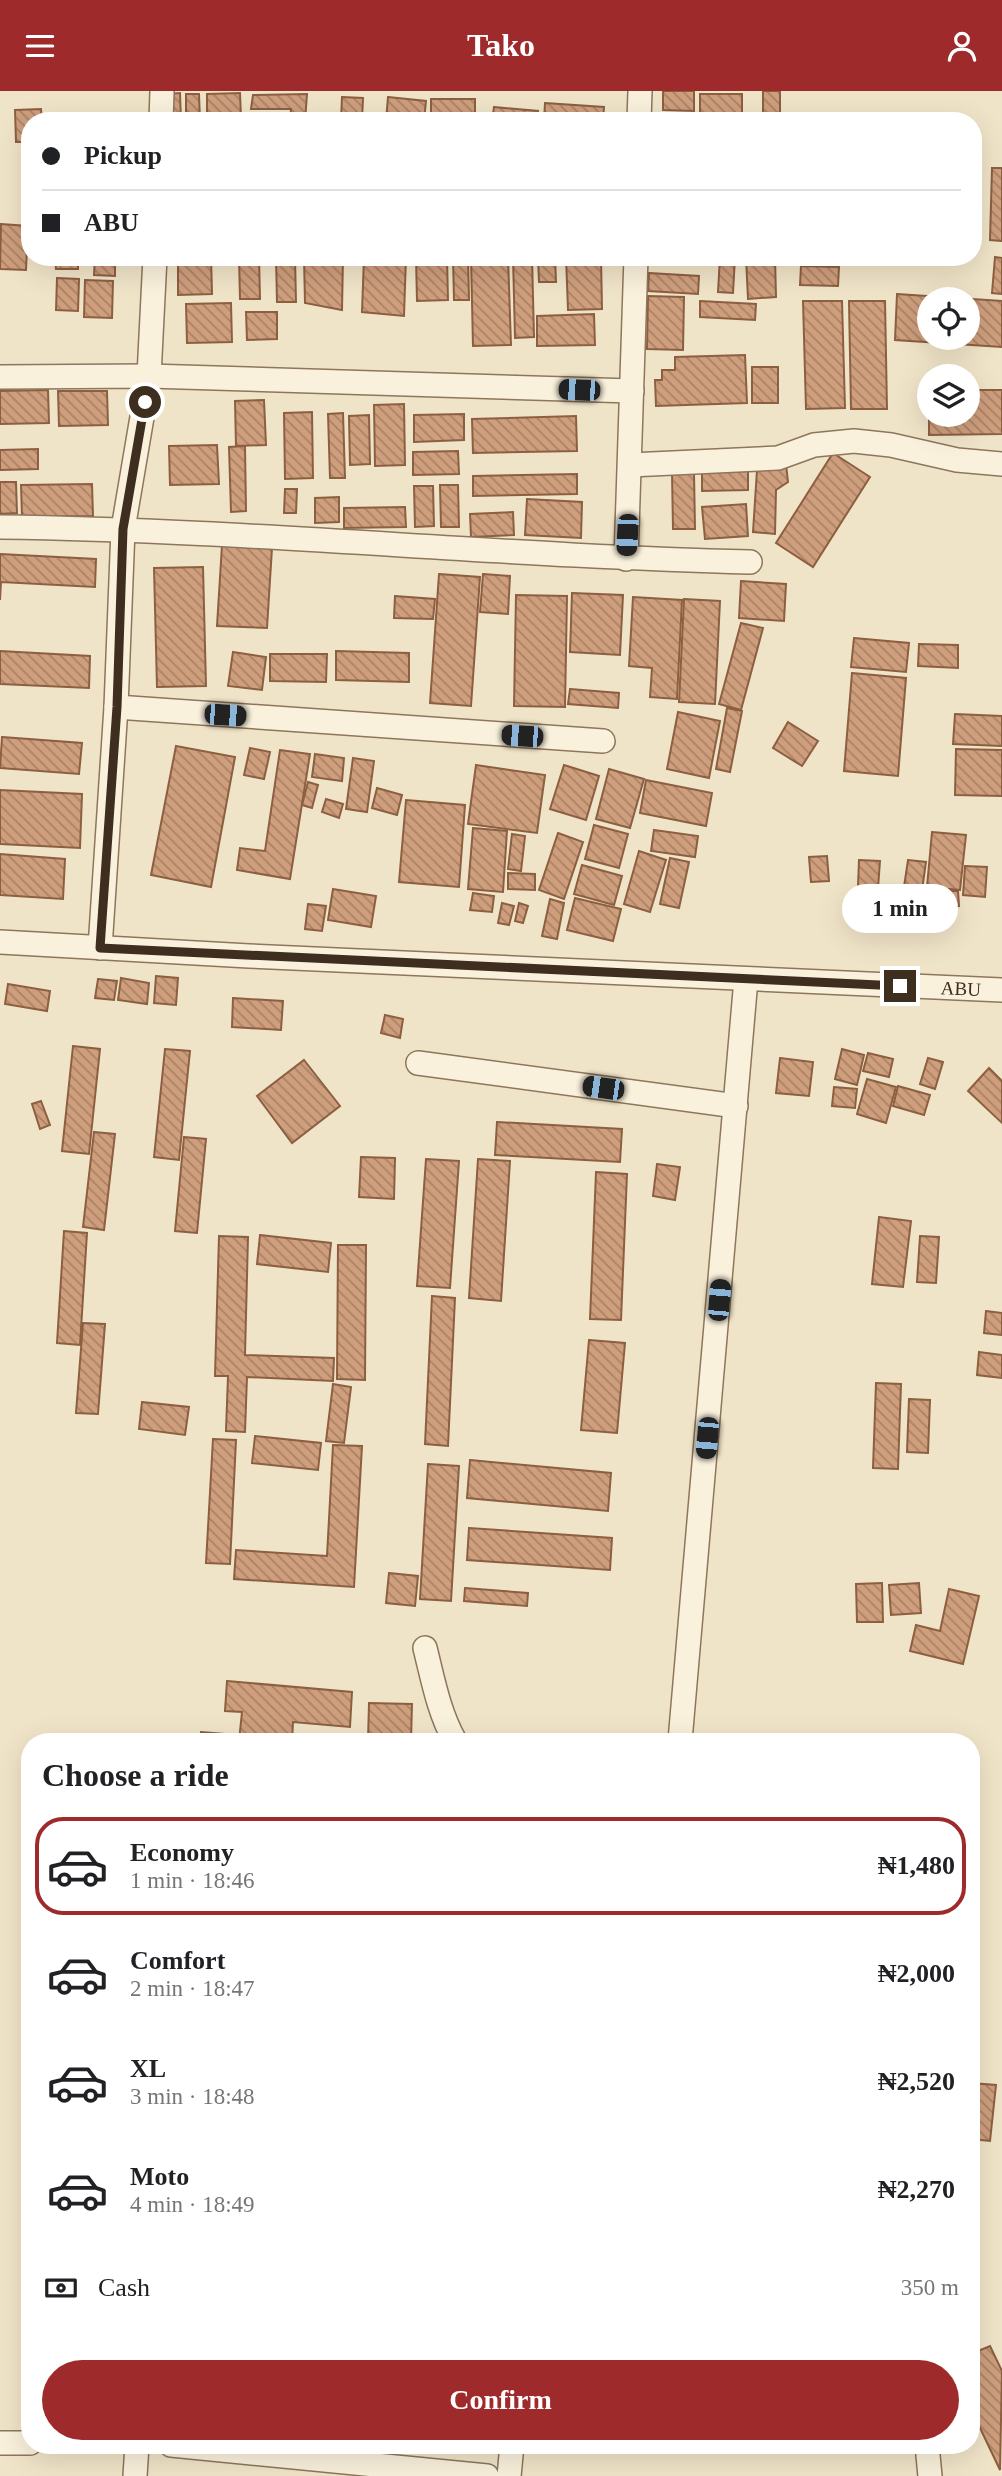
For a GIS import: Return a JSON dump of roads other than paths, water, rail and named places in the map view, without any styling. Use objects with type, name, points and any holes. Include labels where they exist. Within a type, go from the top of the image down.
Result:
[{"type":"street","points":[[161,112],[162,91]]},
{"type":"street","points":[[639,112],[640,91]]},
{"type":"street","points":[[100,948],[117,707],[123,529],[149,376],[155,266]]},
{"type":"street","points":[[626,559],[636,266]]},
{"type":"street","points":[[0,377],[149,376],[632,391]]},
{"type":"street","points":[[630,465],[778,458],[814,445],[854,441],[891,445],[957,460],[1002,464]]},
{"type":"street","points":[[0,527],[123,529],[626,559],[750,562]]},
{"type":"street","points":[[117,707],[603,741]]},
{"type":"street","name":"ABU","points":[[0,942],[1002,990]]},
{"type":"street","points":[[681,1733],[746,979]]},
{"type":"street","points":[[418,1063],[736,1106]]},
{"type":"street","points":[[425,1649],[450,1733]]},
{"type":"street","points":[[0,2443],[21,2442]]},
{"type":"street","points":[[135,2476],[136,2454]]},
{"type":"street","points":[[245,2454],[385,2471],[487,2476]]},
{"type":"street","points":[[509,2476],[511,2454]]},
{"type":"street","points":[[928,2454],[930,2476]]}]
